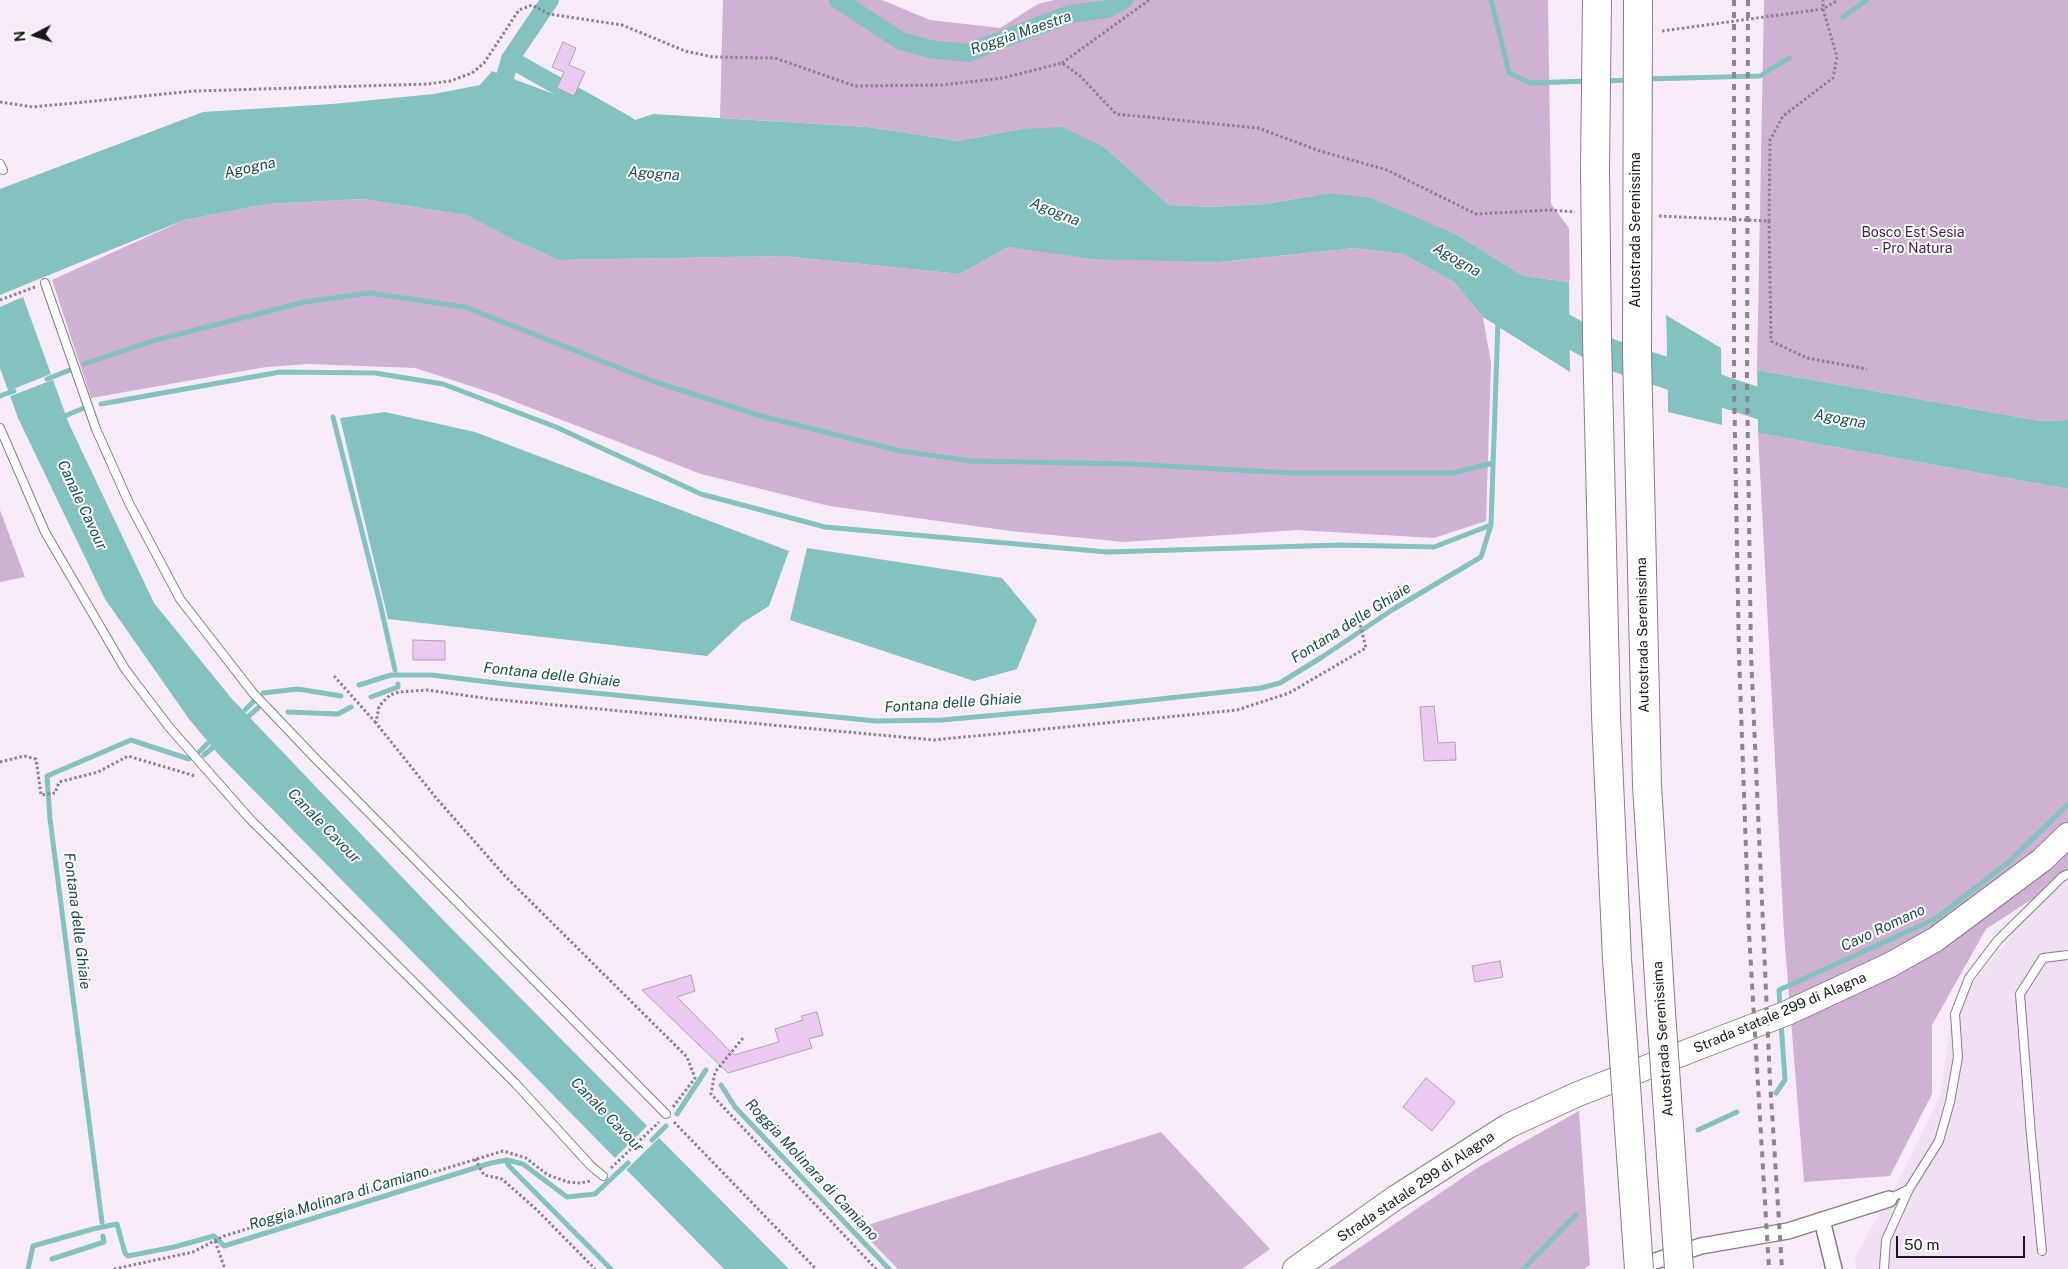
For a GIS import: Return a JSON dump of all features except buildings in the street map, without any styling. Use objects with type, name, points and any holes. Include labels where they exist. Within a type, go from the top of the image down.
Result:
[{"type":"highway","points":[[1597,0],[1595,169],[1606,716],[1617,959],[1639,1269]]},
{"type":"highway","name":"Autostrada Serenissima","points":[[1638,0],[1636,354],[1647,785],[1660,1012],[1680,1269]]},
{"type":"main road","name":"Strada statale 299 di Alagna","points":[[1296,1269],[1395,1198],[1508,1126],[1578,1094],[1780,1016],[1882,969],[1936,939],[2042,860],[2068,835]]},
{"type":"street","points":[[1633,1269],[1701,1246],[1788,1231],[1889,1199]]},
{"type":"street","points":[[1822,1220],[1834,1269]]},
{"type":"lane","points":[[44,283],[96,429],[129,503],[180,599],[253,693],[666,1114]]},
{"type":"lane","points":[[0,428],[44,532],[125,668],[169,727],[249,818],[516,1084],[591,1166],[606,1173]]},
{"type":"lane","points":[[1884,1269],[1886,1240],[1909,1189],[1939,1141],[1950,1102],[1958,1058],[1955,1014],[1969,978],[1998,940],[2062,877],[2068,874]]},
{"type":"lane","points":[[2042,1251],[2020,994],[2043,958],[2068,955]]},
{"type":"lane","points":[[1889,1199],[1909,1189]]},
{"type":"path","points":[[0,102],[34,107],[195,91],[428,84],[450,81],[472,73],[484,63],[519,10],[532,5],[549,14],[622,25],[685,51],[713,57],[775,58],[855,86],[942,85],[1003,78],[1062,63],[1149,0]]},
{"type":"path","points":[[1823,0],[1823,9],[1838,56],[1833,78],[1783,116],[1770,140],[1771,341],[1807,358],[1868,370]]},
{"type":"path","points":[[1662,31],[1823,9],[1838,0]]},
{"type":"path","points":[[1062,63],[1080,76],[1116,114],[1258,128],[1320,151],[1387,170],[1476,214],[1550,210],[1580,212]]},
{"type":"path","points":[[1650,215],[1769,221]]},
{"type":"path","points":[[0,300],[44,283]]},
{"type":"path","points":[[376,723],[378,706],[390,695],[399,692],[427,690],[530,702],[934,740],[1237,710],[1289,693],[1366,648],[1359,623]]},
{"type":"path","points":[[114,1269],[128,1268],[193,1252],[224,1236],[503,1151],[526,1158],[548,1175],[568,1182],[590,1181],[606,1173],[680,1100],[695,1078],[687,1057],[505,876],[437,799],[376,723],[334,676]]},
{"type":"path","points":[[0,762],[24,756],[36,759],[41,795],[55,792],[59,782],[98,772],[128,756],[217,782]]},
{"type":"path","points":[[743,1038],[715,1072],[711,1094],[876,1269]]},
{"type":"path","points":[[666,1114],[816,1269]]},
{"type":"path","points":[[475,1160],[484,1175],[502,1179],[537,1210],[595,1269]]},
{"type":"path","points":[[216,1241],[224,1269]]},
{"type":"shaded area","points":[[2068,871],[2068,1269],[1856,1269],[1855,1257],[1899,1180],[1940,1096],[1954,1006],[2061,875]]},
{"type":"green space","points":[[723,0],[882,0],[930,20],[1000,28],[1038,4],[1054,0],[1548,0],[1551,204],[1569,228],[1570,282],[1523,276],[1457,235],[1329,193],[1266,204],[1209,207],[1169,205],[1104,147],[1021,129],[958,141],[868,127],[720,118]]},
{"type":"green space","name":"Bosco Est Sesia - Pro Natura","points":[[1764,0],[2068,0],[2068,420],[2040,421],[1757,370]]},
{"type":"green space","points":[[363,199],[466,215],[516,241],[559,260],[783,256],[960,274],[1008,247],[1220,262],[1356,248],[1403,254],[1454,282],[1483,317],[1491,363],[1486,521],[1434,538],[1297,530],[1124,542],[1011,531],[829,506],[701,474],[495,394],[415,368],[309,364],[266,367],[91,398],[52,280],[184,220],[267,204]]},
{"type":"green space","points":[[1758,433],[2068,489],[2068,876],[1986,929],[1932,1025],[1932,1094],[1890,1176],[1804,1182],[1784,933]]},
{"type":"green space","points":[[0,510],[25,577],[0,582]]},
{"type":"green space","points":[[1579,1111],[1590,1265],[1584,1269],[1328,1269],[1480,1166]]},
{"type":"green space","points":[[1161,1132],[1270,1249],[1242,1269],[898,1269],[858,1228]]},
{"type":"water","points":[[492,71],[629,122],[653,114],[868,127],[958,141],[1021,129],[1062,127],[1104,147],[1169,205],[1209,207],[1266,204],[1329,193],[1371,198],[1457,235],[1523,276],[1570,282],[1570,372],[1483,317],[1454,282],[1403,254],[1356,248],[1219,262],[1093,259],[1008,247],[960,274],[783,256],[559,260],[516,241],[466,215],[363,199],[267,204],[184,220],[0,295],[0,189],[203,112],[332,104],[434,94],[480,85]]},
{"type":"water","name":"Canale Cavour","points":[[23,297],[69,424],[154,603],[232,699],[444,921],[789,1269],[724,1269],[219,755],[189,719],[105,599],[18,418],[0,368],[0,307]]},
{"type":"water","points":[[1666,315],[1721,348],[1722,425],[1668,412]]},
{"type":"water","points":[[1757,370],[2040,421],[2068,420],[2068,489],[1758,433]]},
{"type":"water","points":[[385,412],[475,432],[789,551],[769,606],[742,623],[707,656],[388,619],[340,418]]},
{"type":"water","points":[[807,548],[1002,578],[1037,620],[1017,669],[974,681],[790,620]]},
{"type":"pier","points":[[1569,279],[1572,282],[1573,372],[1570,374]]},
{"type":"pier","points":[[1665,313],[1668,414],[1665,412],[1663,315]]},
{"type":"pier","points":[[1722,345],[1724,348],[1724,425],[1722,428]]},
{"type":"pier","points":[[1757,368],[1758,435],[1756,433],[1755,370]]},
{"type":"pier","points":[[53,373],[55,379],[8,397],[6,392]]},
{"type":"pier","points":[[649,1124],[661,1136],[625,1171],[613,1160]]},
{"type":"waterway","name":"Roggia Maestra","points":[[499,99],[510,59],[550,0]]},
{"type":"waterway","name":"Roggia Maestra","points":[[838,0],[901,41],[930,49],[967,53],[1070,14],[1107,9],[1124,0]]},
{"type":"waterway","points":[[1491,0],[1509,73],[1530,83],[1589,81]]},
{"type":"waterway","points":[[1843,17],[1867,0]]},
{"type":"waterway","points":[[1645,79],[1760,76],[1789,58]]},
{"type":"waterway","points":[[510,59],[627,125]]},
{"type":"waterway","points":[[1605,81],[1629,80]]},
{"type":"waterway","points":[[84,364],[152,341],[305,302],[369,293],[465,307],[652,381],[758,415],[901,451],[971,461],[1131,464],[1291,473],[1453,473],[1493,463]]},
{"type":"waterway","name":"Agogna","points":[[1533,312],[1609,354],[1773,408],[1798,412]]},
{"type":"waterway","name":"Fontana delle Ghiaie","points":[[359,685],[391,675],[431,675],[876,721],[942,720],[1096,706],[1261,688],[1280,683],[1392,610],[1481,557],[1491,525],[1498,321]]},
{"type":"waterway","points":[[47,379],[70,370]]},
{"type":"waterway","points":[[101,404],[280,372],[375,373],[443,384],[556,427],[701,494],[825,527],[1107,552],[1340,545],[1434,547],[1491,525]]},
{"type":"waterway","points":[[0,396],[14,391]]},
{"type":"waterway","points":[[60,418],[84,408]]},
{"type":"waterway","points":[[333,417],[395,670]]},
{"type":"waterway","points":[[371,697],[398,687],[398,684]]},
{"type":"waterway","name":"Fontana delle Ghiaie","points":[[263,693],[298,689],[341,696]]},
{"type":"waterway","name":"Fontana delle Ghiaie","points":[[245,710],[253,702]]},
{"type":"waterway","points":[[288,712],[338,714],[351,707]]},
{"type":"waterway","points":[[244,720],[258,708]]},
{"type":"waterway","name":"Fontana delle Ghiaie","points":[[102,1222],[50,819],[47,776],[131,740],[189,759]]},
{"type":"waterway","name":"Fontana delle Ghiaie","points":[[200,751],[207,744]]},
{"type":"waterway","points":[[204,755],[217,744]]},
{"type":"waterway","name":"Cavo Romano","points":[[1780,1009],[1779,990],[1935,919],[2010,861],[2068,804]]},
{"type":"waterway","name":"Cavo Romano","points":[[1776,1093],[1785,1080],[1781,1022]]},
{"type":"waterway","name":"Roggia Molinara di Camiano","points":[[677,1114],[706,1070]]},
{"type":"waterway","name":"Roggia Molinara di Camiano","points":[[721,1085],[735,1107],[889,1269]]},
{"type":"waterway","name":"Cavo Romano","points":[[1698,1130],[1737,1112]]},
{"type":"waterway","name":"Roggia Molinara di Camiano","points":[[652,1140],[666,1126]]},
{"type":"waterway","points":[[507,1160],[508,1165],[611,1269]]},
{"type":"waterway","name":"Roggia Molinara di Camiano","points":[[28,1269],[33,1246],[117,1224],[125,1253],[128,1256],[174,1247],[214,1236],[224,1246],[491,1163],[507,1160],[523,1164],[567,1197],[595,1194],[628,1163]]},
{"type":"waterway","name":"Cavo Romano","points":[[1523,1269],[1576,1215]]},
{"type":"waterway","name":"Fontana delle Ghiaie","points":[[52,1259],[104,1242],[103,1236]]},
{"type":"railway","points":[[1734,0],[1734,384],[1739,655],[1749,933],[1769,1269]]},
{"type":"railway","points":[[1748,0],[1747,380],[1751,655],[1770,1081],[1782,1269]]}]
